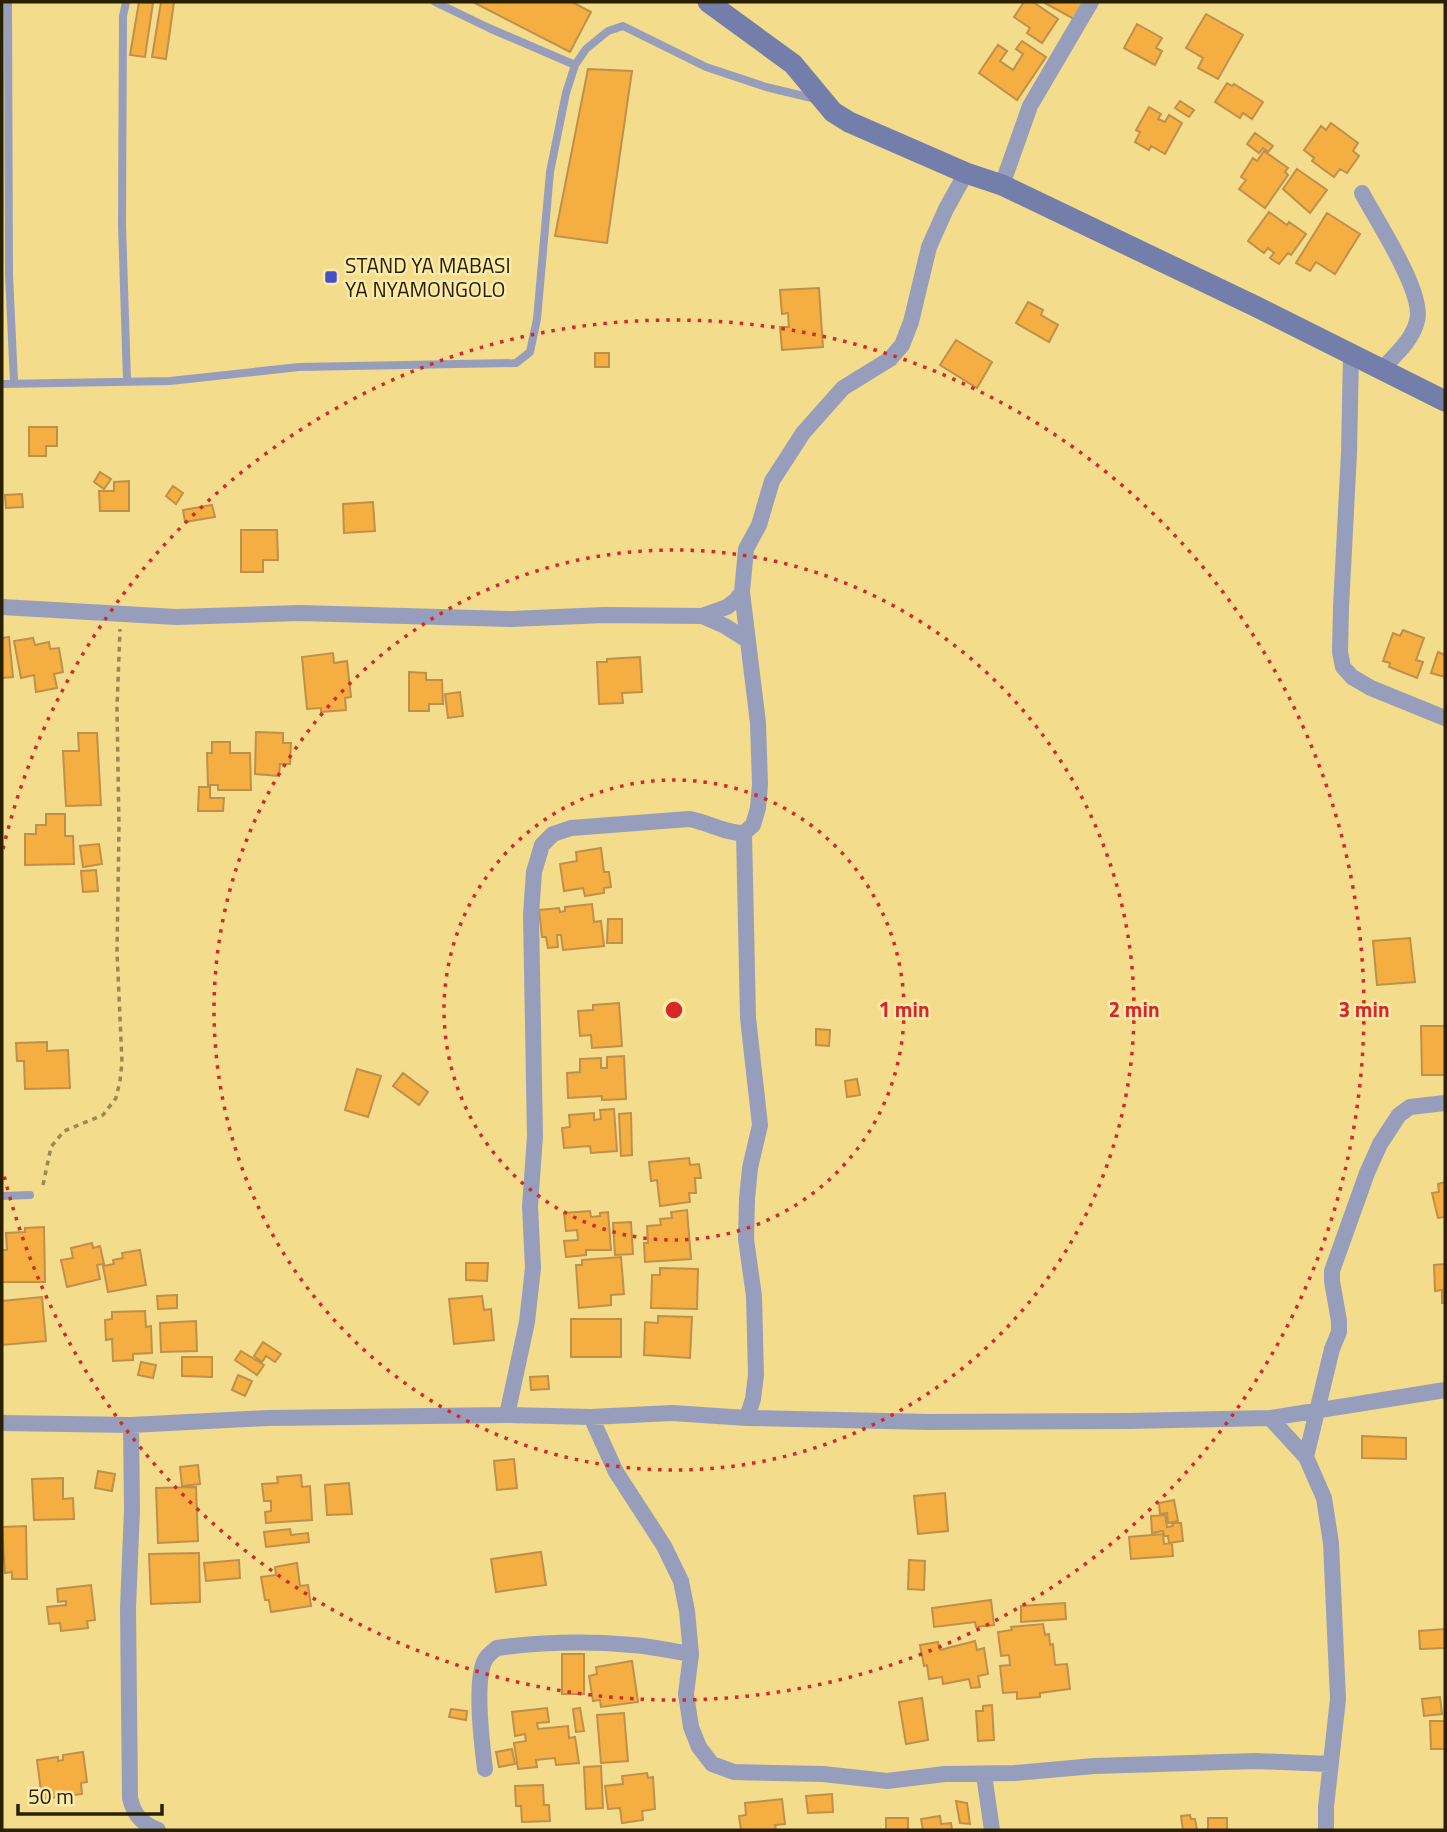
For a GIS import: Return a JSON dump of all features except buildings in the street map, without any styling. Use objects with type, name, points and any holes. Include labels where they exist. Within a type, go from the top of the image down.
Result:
[{"type":"main road","points":[[708,2],[793,64],[833,112],[849,122],[1002,186],[1257,307],[1445,401]]},
{"type":"street","points":[[1002,186],[1030,106],[1091,2]]},
{"type":"street","points":[[507,1415],[527,1322],[533,1268],[530,1206],[535,1136],[531,915],[538,853],[553,834],[582,827],[690,819],[735,834],[744,834],[753,825],[760,784],[758,723],[742,592],[746,550],[759,525],[772,481],[803,433],[825,407],[851,383],[890,359],[902,345],[911,322],[929,247],[966,173]]},
{"type":"street","points":[[1362,193],[1407,274],[1415,296],[1418,319],[1408,341],[1382,369]]},
{"type":"street","points":[[1351,355],[1349,453],[1340,607],[1340,652],[1343,667],[1352,677],[1371,688],[1445,718]]},
{"type":"street","points":[[2,607],[176,617],[300,613],[512,619],[702,615],[727,607],[742,592]]},
{"type":"street","points":[[702,615],[747,640]]},
{"type":"street","points":[[744,834],[748,1018],[760,1125],[750,1168],[747,1199],[746,1238],[754,1296],[756,1375],[747,1418]]},
{"type":"street","points":[[1306,1457],[1332,1349],[1339,1332],[1332,1271],[1367,1172],[1380,1144],[1399,1115],[1410,1107],[1445,1103]]},
{"type":"street","points":[[2,1423],[131,1425],[268,1418],[507,1415],[591,1417],[672,1413],[747,1418],[1004,1423],[1270,1418],[1445,1390]]},
{"type":"street","points":[[591,1417],[616,1472],[664,1546],[681,1581],[691,1654],[686,1694],[691,1727],[699,1747],[712,1764],[734,1772],[823,1773],[869,1780],[915,1779],[945,1774],[984,1775],[1127,1764],[1256,1761],[1331,1764]]},
{"type":"street","points":[[1270,1418],[1306,1457],[1324,1497],[1331,1543],[1338,1699],[1326,1830]]},
{"type":"street","points":[[131,1425],[132,1509],[128,1608],[130,1798],[134,1813],[146,1825],[158,1830]]},
{"type":"street","points":[[485,1769],[481,1742],[481,1670],[490,1653],[497,1648],[600,1643],[635,1645],[691,1654]]},
{"type":"street","points":[[984,1775],[992,1830]]},
{"type":"lane","points":[[8,2],[9,275],[14,382]]},
{"type":"lane","points":[[125,2],[121,160],[127,380]]},
{"type":"lane","points":[[435,2],[575,65]]},
{"type":"lane","points":[[2,384],[170,381],[299,367],[516,363],[530,352],[537,319],[550,172],[566,93],[575,65],[586,49],[608,31],[623,26],[706,67],[766,87],[822,100]]},
{"type":"lane","points":[[2,1196],[30,1195]]},
{"type":"path","points":[[43,1185],[51,1147],[64,1131],[103,1115],[116,1098],[120,1081],[122,1062],[117,952],[117,708],[121,613]]},
{"type":"place","name":"STAND YA MABASI YA NYAMONGOLO","points":[[331,277]]}]
